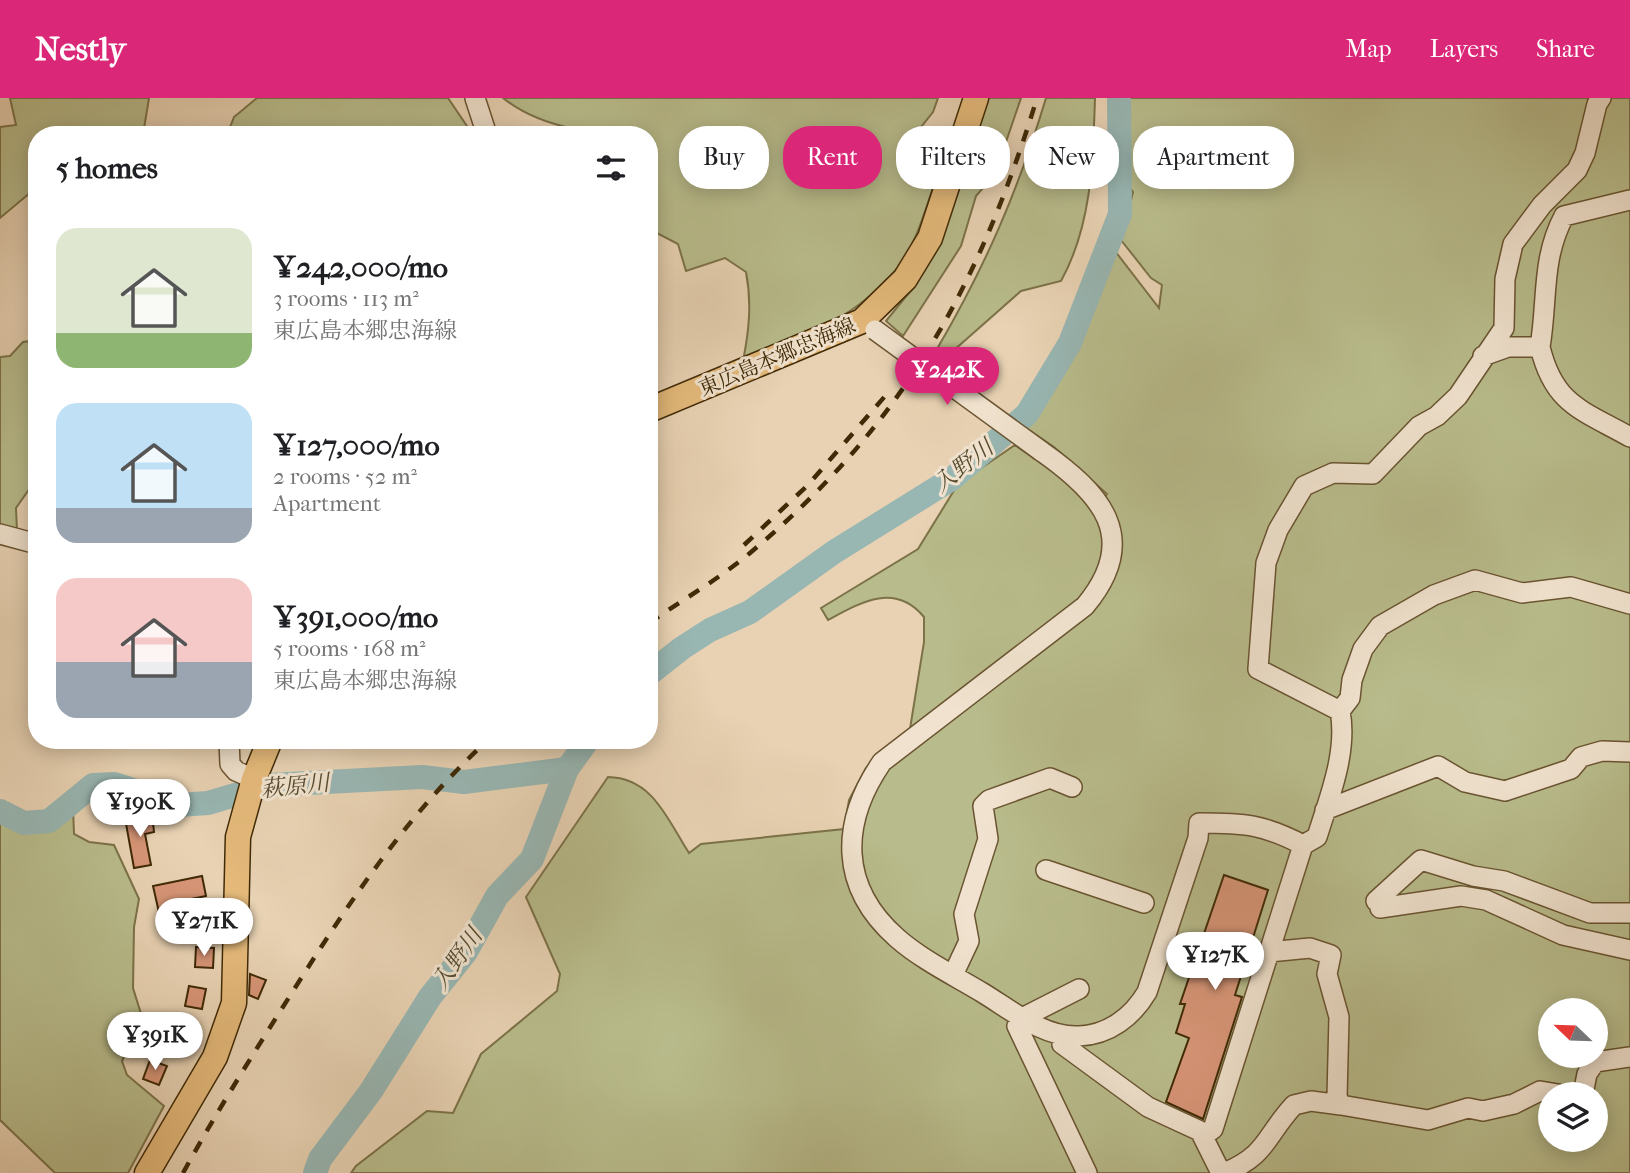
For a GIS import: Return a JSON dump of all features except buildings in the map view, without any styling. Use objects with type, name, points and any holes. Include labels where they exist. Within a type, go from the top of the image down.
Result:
[{"type":"main road","name":"東広島本郷忠海線","points":[[658,407],[869,326],[905,279],[930,238],[976,98]]},
{"type":"main road","points":[[147,1173],[215,1057],[234,1003],[239,837],[251,790],[267,749]]},
{"type":"street","points":[[475,98],[484,126]]},
{"type":"street","points":[[1340,711],[1258,669],[1266,563],[1278,530],[1304,486],[1333,473],[1373,474],[1419,426],[1437,416],[1458,396],[1504,328],[1506,279],[1513,244],[1542,205],[1577,170],[1586,153],[1601,98]]},
{"type":"street","points":[[1630,200],[1564,216],[1546,263],[1546,310],[1540,347],[1546,374],[1565,400],[1630,437]]},
{"type":"street","points":[[869,326],[1077,477],[1096,498],[1107,518],[1113,541],[1111,562],[1104,578],[1085,606],[882,762],[860,799],[851,838],[856,880],[876,914],[900,940],[1045,1030],[1063,1035],[1097,1033],[1135,1012],[1151,979],[1198,838],[1199,823],[1250,824],[1277,831],[1303,845]]},
{"type":"street","points":[[1482,357],[1508,347],[1540,347]]},
{"type":"street","points":[[0,534],[28,542]]},
{"type":"street","points":[[1203,1136],[1213,1129],[1303,845],[1317,837],[1344,731],[1340,711],[1350,698],[1352,680],[1363,649],[1380,626],[1434,595],[1475,580],[1522,593],[1571,587],[1630,604]]},
{"type":"street","points":[[229,749],[230,764],[251,790]]},
{"type":"street","points":[[1325,810],[1438,766],[1465,782],[1505,791],[1571,769],[1581,757],[1602,751],[1630,752]]},
{"type":"street","points":[[953,975],[969,940],[964,914],[988,839],[983,806],[989,800],[1050,778],[1072,787]]},
{"type":"street","points":[[1630,913],[1590,913],[1504,881],[1473,876],[1421,860],[1378,904],[1461,897],[1486,900],[1563,935],[1630,950]]},
{"type":"street","points":[[1046,870],[1144,903]]},
{"type":"street","points":[[1269,951],[1310,948],[1331,955],[1327,974],[1339,1017],[1338,1097],[1341,1105]]},
{"type":"street","points":[[1079,989],[1024,1017],[1017,1026],[1087,1173]]},
{"type":"street","points":[[1063,1035],[1062,1044],[1148,1107],[1200,1131],[1223,1173],[1246,1164],[1263,1150]]},
{"type":"street","points":[[1585,1082],[1595,1062],[1630,1057]]},
{"type":"street","points":[[1254,1173],[1263,1150],[1294,1105],[1311,1101],[1428,1119],[1468,1108],[1483,1111],[1514,1104],[1538,1092]]},
{"type":"green space","points":[[10,98],[149,98],[144,126],[28,126],[28,195],[0,218],[0,127],[16,125]]},
{"type":"green space","points":[[257,98],[448,98],[467,126],[230,126],[234,117]]},
{"type":"green space","points":[[503,98],[938,98],[933,112],[922,126],[896,126],[896,189],[932,189],[911,246],[882,285],[847,313],[807,335],[743,361],[749,317],[746,272],[725,258],[686,271],[678,244],[658,234],[658,126],[564,126],[536,117]]},
{"type":"green space","points":[[986,98],[1021,98],[1010,130],[1010,126],[977,126]]},
{"type":"green space","points":[[1046,98],[1095,98],[1094,126],[1037,126]]},
{"type":"green space","points":[[1125,98],[1630,98],[1630,1173],[351,1173],[356,1166],[427,1111],[453,1113],[481,1054],[557,991],[560,974],[526,897],[608,777],[623,779],[648,793],[666,814],[689,853],[701,844],[844,829],[849,800],[866,768],[910,729],[924,642],[924,617],[913,606],[890,598],[865,602],[828,620],[821,608],[918,549],[958,484],[1015,445],[1084,493],[1097,510],[1107,494],[1054,447],[1023,426],[1066,370],[1115,251],[1159,308],[1162,285],[1151,278],[1121,240],[1133,192],[1122,178],[1119,141]]},
{"type":"green space","points":[[1024,165],[1024,189],[1089,189],[1085,215],[1071,260],[1061,281],[1021,291],[945,358],[937,349],[986,257]]},
{"type":"green space","points":[[956,189],[982,189],[976,196],[961,246],[903,336],[886,321],[917,283]]},
{"type":"green space","points":[[28,341],[28,491],[16,508],[17,531],[0,527],[0,357],[10,356],[23,342]]},
{"type":"green space","points":[[73,808],[74,834],[89,842],[114,845],[139,899],[134,927],[133,988],[143,1020],[122,1061],[127,1075],[164,1106],[128,1173],[55,1173],[0,1120],[0,815],[29,826],[53,820]]},
{"type":"waterway","name":"入野川","points":[[658,667],[710,630],[750,612],[834,552],[953,478],[1027,414],[1070,343],[1120,214],[1119,98]]},
{"type":"waterway","name":"入野川","points":[[315,1173],[320,1159],[371,1091],[430,997],[466,952],[497,896],[532,859],[567,769],[581,749]]},
{"type":"waterway","name":"萩原川","points":[[0,811],[24,823],[49,821],[93,785],[114,784],[179,805],[208,803],[269,785],[422,777],[464,782],[567,769]]},
{"type":"railway","points":[[658,617],[738,563],[804,504],[851,454],[893,403],[929,348],[961,291],[989,231],[1037,98]]},
{"type":"railway","points":[[744,545],[808,485],[886,395]]},
{"type":"railway","points":[[183,1173],[250,1059],[359,891],[432,797],[479,749]]}]
